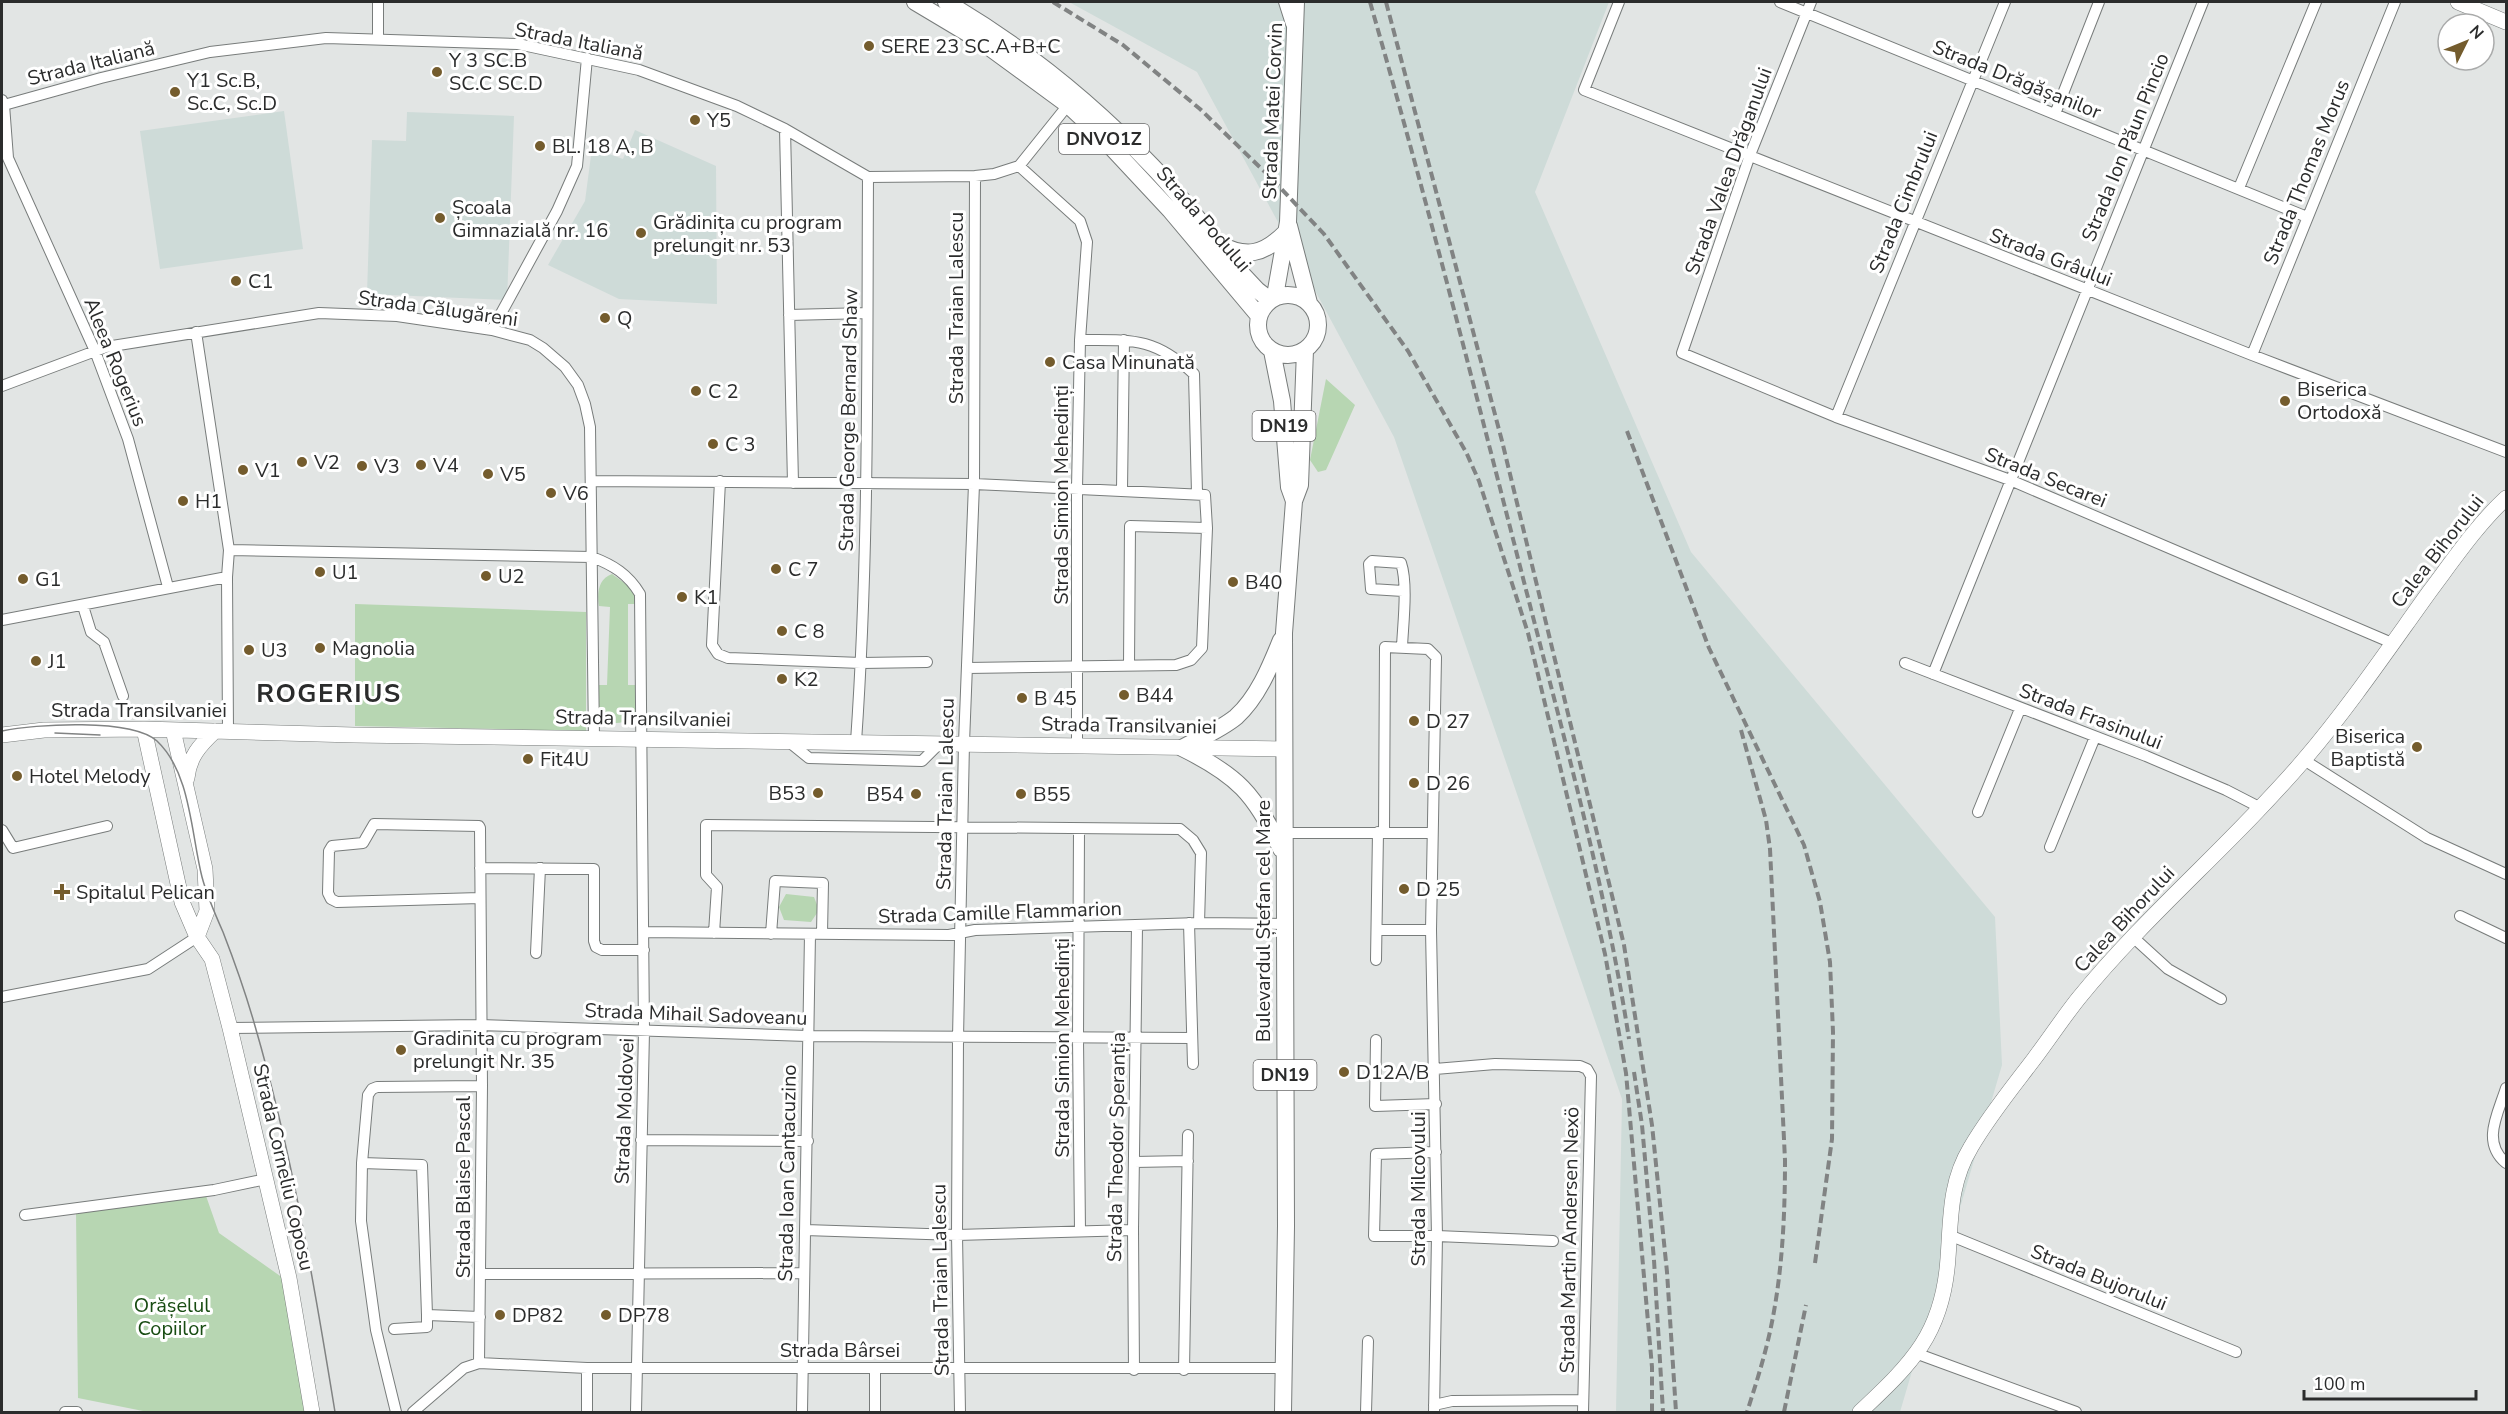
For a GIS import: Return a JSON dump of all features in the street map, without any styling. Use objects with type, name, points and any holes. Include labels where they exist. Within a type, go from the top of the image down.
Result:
[{"type":"main road","name":"Strada Podului","points":[[915,2],[982,42],[1068,105],[1100,135],[1170,210],[1259,316]]},
{"type":"main road","name":"Strada Podului","points":[[946,2],[980,22],[1023,53],[1074,93],[1113,128],[1153,167],[1257,290],[1273,298]]},
{"type":"main road","name":"Strada Matei Corvin","points":[[1287,228],[1296,2]]},
{"type":"main road","points":[[2458,2],[2506,22]]},
{"type":"main road","points":[[1217,243],[1239,252],[1255,252],[1271,245],[1287,228]]},
{"type":"main road","name":"DN19","points":[[1272,351],[1260,336],[1259,316],[1273,298],[1287,228]]},
{"type":"main road","name":"DN19","points":[[1287,228],[1309,303],[1318,321],[1315,340],[1305,350]]},
{"type":"main road","points":[[1273,298],[1298,296],[1309,303]]},
{"type":"main road","points":[[1272,351],[1291,355],[1305,350]]},
{"type":"main road","name":"Bulevardul Ștefan cel Mare","points":[[1283,1413],[1284,633],[1294,501],[1300,485],[1305,350]]},
{"type":"main road","name":"Bulevardul Ștefan cel Mare","points":[[1272,351],[1282,401],[1288,487],[1294,501]]},
{"type":"main road","name":"Calea Bihorului","points":[[1860,1413],[1903,1371],[1917,1354],[1931,1330],[1945,1288],[1952,1198],[1958,1173],[1970,1148],[2078,999],[2304,760],[2344,710],[2474,533],[2506,498]]},
{"type":"main road","points":[[1182,748],[1223,726],[1241,711],[1269,670],[1284,633]]},
{"type":"main road","name":"Strada Transilvaniei","points":[[2,735],[44,730],[144,729],[1284,749]]},
{"type":"main road","name":"Strada Corneliu Coposu","points":[[144,729],[182,902],[197,937],[212,959],[230,1028],[288,1278],[312,1413]]},
{"type":"main road","points":[[173,730],[187,784],[206,880],[207,911],[197,937]]},
{"type":"main road","points":[[187,784],[189,765],[194,755],[202,743],[222,731]]},
{"type":"main road","points":[[1182,748],[1217,765],[1243,787],[1270,826],[1284,856]]},
{"type":"street","points":[[378,2],[378,38]]},
{"type":"street","points":[[1284,2],[1295,37]]},
{"type":"street","name":"Strada Grâului","points":[[1619,2],[1584,90],[2252,355],[2506,452]]},
{"type":"street","name":"Strada Drăgășanilor","points":[[1780,2],[1809,7],[1973,82],[2144,149],[2307,217]]},
{"type":"street","name":"Strada Cimbrului","points":[[1836,417],[2005,2]]},
{"type":"street","points":[[2055,114],[2099,2]]},
{"type":"street","name":"Strada Ion Păun Pincio","points":[[1933,674],[2203,2]]},
{"type":"street","points":[[2239,188],[2316,2]]},
{"type":"street","name":"Strada Thomas Morus","points":[[2252,355],[2395,2]]},
{"type":"street","name":"Strada Valea Drăganului","points":[[1682,353],[1750,155],[1809,7]]},
{"type":"street","name":"Strada Italiană","points":[[3,103],[210,52],[326,38],[518,44],[639,70],[737,106],[785,129],[868,177]]},
{"type":"street","points":[[492,330],[557,211],[577,166],[587,58]]},
{"type":"street","name":"Aleea Rogerius","points":[[3,103],[5,159],[95,351],[128,439],[168,587]]},
{"type":"street","points":[[868,177],[975,176],[994,174],[1019,166],[1068,105]]},
{"type":"street","points":[[785,129],[793,483]]},
{"type":"street","name":"Strada Simion Mehedinți","points":[[1019,166],[1080,221],[1087,242],[1080,340],[1077,488],[1077,745]]},
{"type":"street","name":"Strada Traian Lalescu","points":[[960,1413],[957,1235],[958,1038],[964,743],[974,484],[975,176]]},
{"type":"street","name":"Strada George Bernard Shaw","points":[[856,742],[867,484],[868,177]]},
{"type":"street","name":"Strada Călugăreni","points":[[2,386],[106,347],[319,313],[397,316],[492,330],[530,340],[565,367],[578,385],[590,427],[594,738]]},
{"type":"street","points":[[789,315],[867,313]]},
{"type":"street","points":[[196,332],[229,550],[222,731]]},
{"type":"street","points":[[1080,340],[1124,340],[1154,345],[1176,357],[1194,374],[1197,493]]},
{"type":"street","points":[[1122,489],[1124,340]]},
{"type":"street","name":"Strada Secarei","points":[[1682,353],[1836,417],[2010,480],[2392,644]]},
{"type":"street","points":[[592,481],[974,484],[1122,489],[1205,495],[1207,528],[1202,648],[1191,660],[1176,665],[967,668]]},
{"type":"street","points":[[720,481],[712,645],[718,654],[728,658],[927,663]]},
{"type":"street","points":[[1129,665],[1130,526],[1207,528]]},
{"type":"street","points":[[229,550],[592,557],[615,566],[634,584],[640,594],[642,739]]},
{"type":"street","points":[[2,620],[227,577]]},
{"type":"street","points":[[1376,960],[1384,647],[1402,647],[1403,591]]},
{"type":"street","points":[[83,606],[92,632],[104,642],[123,696]]},
{"type":"street","name":"Strada Milcovului","points":[[1402,647],[1428,649],[1436,657],[1431,930],[1437,1236],[1434,1409]]},
{"type":"street","name":"Strada Frasinului","points":[[1905,663],[2096,737],[2226,790],[2261,808]]},
{"type":"street","points":[[1978,812],[2020,709]]},
{"type":"street","points":[[2050,847],[2096,737]]},
{"type":"street","name":"Strada Moldovei","points":[[636,1413],[645,950],[642,739]]},
{"type":"street","points":[[787,741],[809,758],[922,761],[940,743]]},
{"type":"street","points":[[2304,760],[2427,838],[2506,874]]},
{"type":"street","name":"Strada Blaise Pascal","points":[[479,1364],[482,1086],[480,1025],[480,898],[480,868],[480,830],[479,826],[374,824],[363,843],[332,846],[329,851],[328,893],[331,899],[337,902],[480,898]]},
{"type":"street","points":[[714,933],[717,887],[706,875],[706,825],[1180,829],[1193,840],[1201,853],[1194,923],[1193,1064]]},
{"type":"street","points":[[2,830],[13,848],[107,826]]},
{"type":"street","name":"Strada Simion Mehedinți","points":[[1079,829],[1080,1231]]},
{"type":"street","points":[[1284,834],[1432,833]]},
{"type":"street","points":[[480,868],[594,869],[594,941],[596,947],[602,950],[645,950]]},
{"type":"street","points":[[536,953],[540,868]]},
{"type":"street","points":[[771,934],[775,881],[823,883],[822,933]]},
{"type":"street","points":[[2460,916],[2506,938]]},
{"type":"street","name":"Strada Camille Flammarion","points":[[645,932],[949,935],[975,930],[1194,923],[1284,924]]},
{"type":"street","name":"Strada Theodor Speranția","points":[[1134,1370],[1133,1230],[1137,926]]},
{"type":"street","points":[[1377,930],[1431,930]]},
{"type":"street","name":"Strada Ioan Cantacuzino","points":[[802,1413],[810,934]]},
{"type":"street","points":[[2,997],[148,969],[197,937]]},
{"type":"street","points":[[2134,938],[2168,969],[2221,999]]},
{"type":"street","name":"Strada Mihail Sadoveanu","points":[[230,1028],[480,1025],[807,1036],[1135,1040],[1192,1038]]},
{"type":"street","points":[[1376,1040],[1375,1106],[1436,1104]]},
{"type":"street","name":"Strada Martin Andersen Nexö","points":[[1435,1069],[1495,1064],[1580,1066],[1587,1069],[1592,1076],[1583,1413]]},
{"type":"street","points":[[396,1413],[376,1330],[361,1221],[362,1163],[368,1095],[372,1089],[482,1086]]},
{"type":"street","points":[[2506,1088],[2492,1133],[2494,1151],[2506,1163]]},
{"type":"street","points":[[1184,1370],[1188,1135]]},
{"type":"street","points":[[641,1140],[808,1141]]},
{"type":"street","points":[[1436,1152],[1376,1154],[1374,1236],[1554,1241]]},
{"type":"street","points":[[1134,1162],[1188,1161]]},
{"type":"street","points":[[362,1163],[422,1165],[427,1327],[393,1329]]},
{"type":"street","points":[[25,1215],[214,1190],[266,1179]]},
{"type":"street","points":[[805,1230],[957,1235],[1133,1230]]},
{"type":"street","name":"Strada Bujorului","points":[[1949,1235],[2236,1352]]},
{"type":"street","points":[[481,1274],[804,1273]]},
{"type":"street","points":[[427,1315],[480,1317]]},
{"type":"street","points":[[1366,1413],[1368,1341]]},
{"type":"street","points":[[1917,1354],[2076,1413]]},
{"type":"street","name":"Strada Bârsei","points":[[413,1413],[464,1368],[479,1364],[587,1368],[1184,1370],[1284,1368]]},
{"type":"street","points":[[587,1368],[587,1413]]},
{"type":"street","points":[[875,1368],[875,1413]]},
{"type":"street","points":[[1434,1409],[1452,1401],[1583,1400]]},
{"type":"street","points":[[66,1413],[77,1413]]},
{"type":"shaded area","points":[[1069,2],[1609,2],[1535,192],[1691,552],[1995,917],[2002,1065],[1900,1412],[1616,1412],[1622,1099],[1394,437],[1197,72]]},
{"type":"shaded area","points":[[284,111],[303,249],[160,269],[140,131]]},
{"type":"shaded area","name":"Școala Gimnazială nr. 16","points":[[407,112],[514,116],[507,300],[367,294],[372,140],[406,141]]},
{"type":"shaded area","name":"Grădinița cu program prelungit nr. 53","points":[[635,130],[716,166],[717,304],[619,299],[548,265],[585,201],[592,148],[623,159]]},
{"type":"green space","points":[[1326,379],[1355,405],[1326,470],[1318,472],[1310,460]]},
{"type":"green space","points":[[612,574],[633,589],[638,604],[628,604],[628,685],[638,685],[637,708],[632,718],[625,722],[615,723],[609,721],[601,712],[596,685],[607,685],[610,607],[599,606],[598,596],[601,583]]},
{"type":"green space","points":[[355,604],[586,612],[586,731],[355,726]]},
{"type":"green space","points":[[786,894],[814,897],[819,910],[811,922],[784,920],[779,907]]},
{"type":"green space","name":"Orășelul Copiilor","points":[[205,1193],[219,1233],[283,1278],[309,1412],[148,1412],[78,1398],[76,1211]]},
{"type":"tram line","points":[[2,731],[59,725],[126,729],[144,734],[157,741],[177,770],[188,805],[204,884],[248,1002],[280,1122],[310,1267],[335,1412]]},
{"type":"tram line","points":[[55,733],[100,735]]},
{"type":"railway","points":[[1053,2],[1123,45],[1200,109],[1271,178],[1324,234],[1408,351],[1466,452],[1479,481],[1528,633],[1605,954],[1626,1073],[1652,1367],[1652,1412]]},
{"type":"railway","points":[[1370,2],[1449,290],[1567,750],[1608,923],[1629,1039]]},
{"type":"railway","points":[[1386,2],[1502,441],[1624,945],[1652,1125],[1667,1272],[1676,1412]]},
{"type":"railway","points":[[1627,431],[1709,648],[1804,845],[1820,902],[1830,962],[1833,1032],[1832,1139],[1815,1263]]},
{"type":"railway","points":[[1741,730],[1766,820],[1770,849],[1785,1160],[1783,1227],[1777,1293],[1767,1346],[1747,1412]]},
{"type":"railway","points":[[1634,1072],[1642,1125],[1654,1260],[1663,1412]]},
{"type":"railway","points":[[1784,1412],[1806,1305]]},
{"type":"place","name":"SERE 23 SC.A+B+C","points":[[869,46]]},
{"type":"place","name":"Y 3 SC.B SC.C SC.D","points":[[437,72]]},
{"type":"place","name":"Y1 Sc.B, Sc.C, Sc.D","points":[[175,92]]},
{"type":"place","name":"Y5","points":[[695,120]]},
{"type":"place","name":"BL. 18 A, B","points":[[540,146]]},
{"type":"place","name":"Școala Gimnazială nr. 16","points":[[440,218]]},
{"type":"place","name":"Grădinița cu program prelungit nr. 53","points":[[641,233]]},
{"type":"place","name":"C1","points":[[236,281]]},
{"type":"place","name":"Q","points":[[605,318]]},
{"type":"place","name":"Casa Minunată","points":[[1050,362]]},
{"type":"place","name":"C 2","points":[[696,391]]},
{"type":"place","name":"Biserica Ortodoxă","points":[[2285,401]]},
{"type":"place","name":"C 3","points":[[713,444]]},
{"type":"place","name":"V2","points":[[302,462]]},
{"type":"place","name":"V4","points":[[421,465]]},
{"type":"place","name":"V3","points":[[362,466]]},
{"type":"place","name":"V1","points":[[243,470]]},
{"type":"place","name":"V5","points":[[488,474]]},
{"type":"place","name":"V6","points":[[551,493]]},
{"type":"place","name":"H1","points":[[183,501]]},
{"type":"place","name":"C 7","points":[[776,569]]},
{"type":"place","name":"U1","points":[[320,572]]},
{"type":"place","name":"U2","points":[[486,576]]},
{"type":"place","name":"G1","points":[[23,579]]},
{"type":"place","name":"B40","points":[[1233,582]]},
{"type":"place","name":"K1","points":[[682,597]]},
{"type":"place","name":"C 8","points":[[782,631]]},
{"type":"place","name":"Magnolia","points":[[320,648]]},
{"type":"place","name":"U3","points":[[249,650]]},
{"type":"place","name":"J1","points":[[36,661]]},
{"type":"place","name":"K2","points":[[782,679]]},
{"type":"place","name":"B44","points":[[1124,695]]},
{"type":"place","name":"B 45","points":[[1022,698]]},
{"type":"place","name":"D 27","points":[[1414,721]]},
{"type":"place","name":"Biserica Baptistă","points":[[2417,747]]},
{"type":"place","name":"Fit4U","points":[[528,759]]},
{"type":"place","name":"Hotel Melody","points":[[17,776]]},
{"type":"place","name":"D 26","points":[[1414,783]]},
{"type":"place","name":"B53","points":[[818,793]]},
{"type":"place","name":"B54","points":[[916,794]]},
{"type":"place","name":"B55","points":[[1021,794]]},
{"type":"place","name":"D 25","points":[[1404,889]]},
{"type":"place","name":"Spitalul Pelican","points":[[62,892]]},
{"type":"place","name":"Gradinita cu program prelungit Nr. 35","points":[[401,1050]]},
{"type":"place","name":"D12A/B","points":[[1344,1072]]},
{"type":"place","name":"DP82","points":[[500,1315]]},
{"type":"place","name":"DP78","points":[[606,1315]]},
{"type":"district","name":"ROGERIUS","points":[[329,693]]}]
